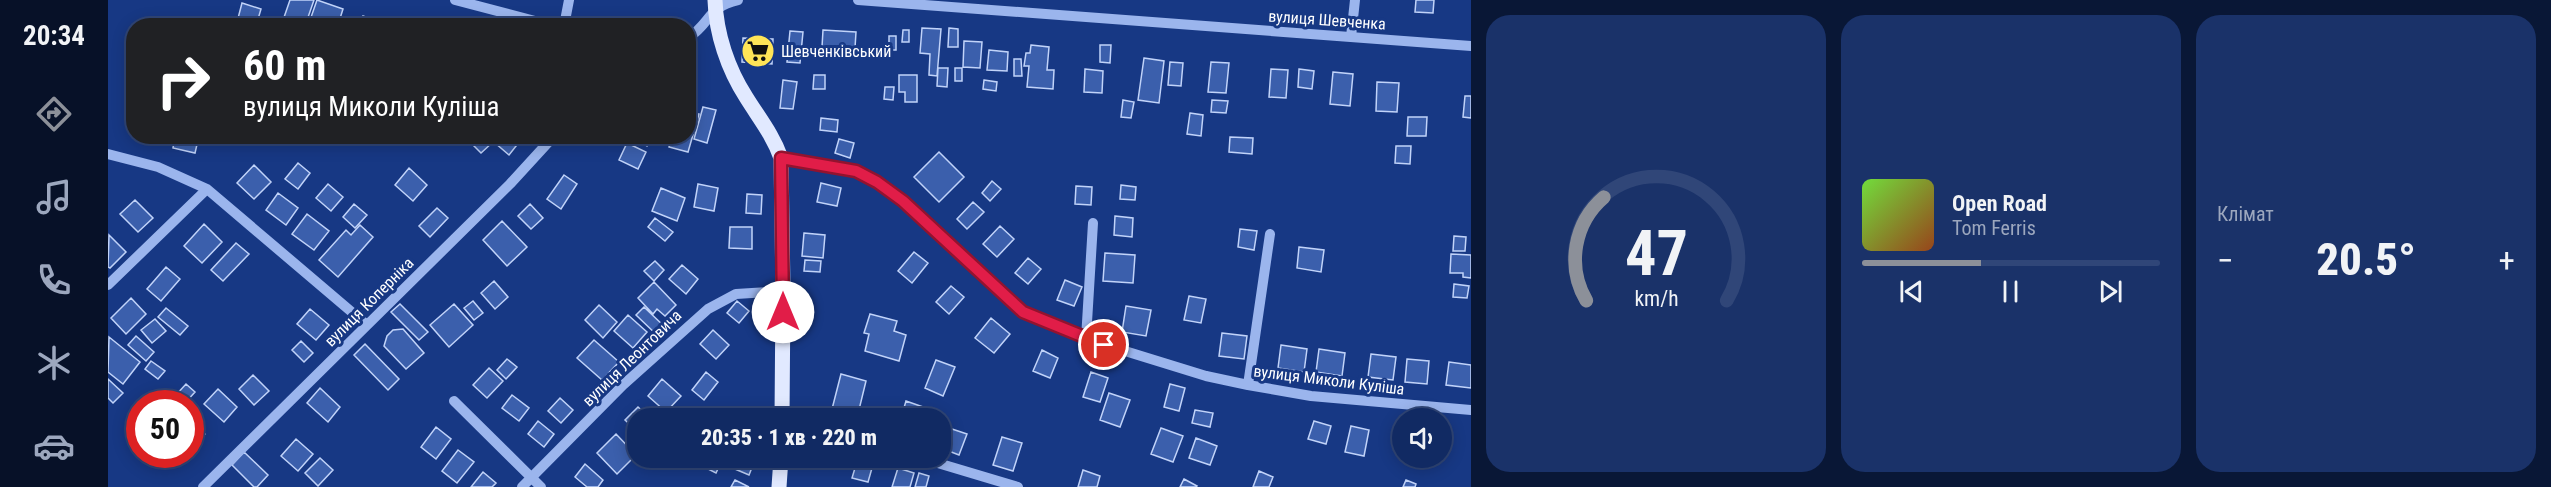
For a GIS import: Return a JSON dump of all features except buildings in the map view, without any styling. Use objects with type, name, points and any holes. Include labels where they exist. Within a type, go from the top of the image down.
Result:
[{"type":"main road","points":[[715,4],[726,57],[744,95],[775,142],[781,158],[782,408]]},
{"type":"main road","points":[[779,487],[780,468]]},
{"type":"street","points":[[455,0],[524,18]]},
{"type":"street","points":[[566,18],[569,0]]},
{"type":"street","points":[[696,32],[715,4],[738,0]]},
{"type":"street","name":"вулиця Шевченка","points":[[858,0],[1471,46]]},
{"type":"street","points":[[1351,37],[1355,0]]},
{"type":"street","name":"вулиця Коперніка","points":[[203,487],[510,184],[548,144]]},
{"type":"street","points":[[108,154],[158,167],[207,189],[367,326]]},
{"type":"street","name":"вулиця Миколи Куліша","points":[[781,158],[856,171],[877,182],[903,201],[1023,312],[1086,339],[1206,376],[1248,385],[1311,396],[1471,410]]},
{"type":"street","points":[[108,285],[207,189]]},
{"type":"street","points":[[1086,339],[1094,223]]},
{"type":"street","points":[[1248,385],[1270,234]]},
{"type":"street","name":"вулиця Леонтовича","points":[[522,487],[623,385],[708,309],[736,294],[783,291]]},
{"type":"street","points":[[454,401],[541,487]]},
{"type":"street","points":[[951,467],[1018,487]]},
{"type":"place","name":"Шевченківський","points":[[758,51]]},
{"type":"route","points":[[783,312],[781,158],[856,171],[877,182],[903,201],[1023,312],[1104,345]]}]
